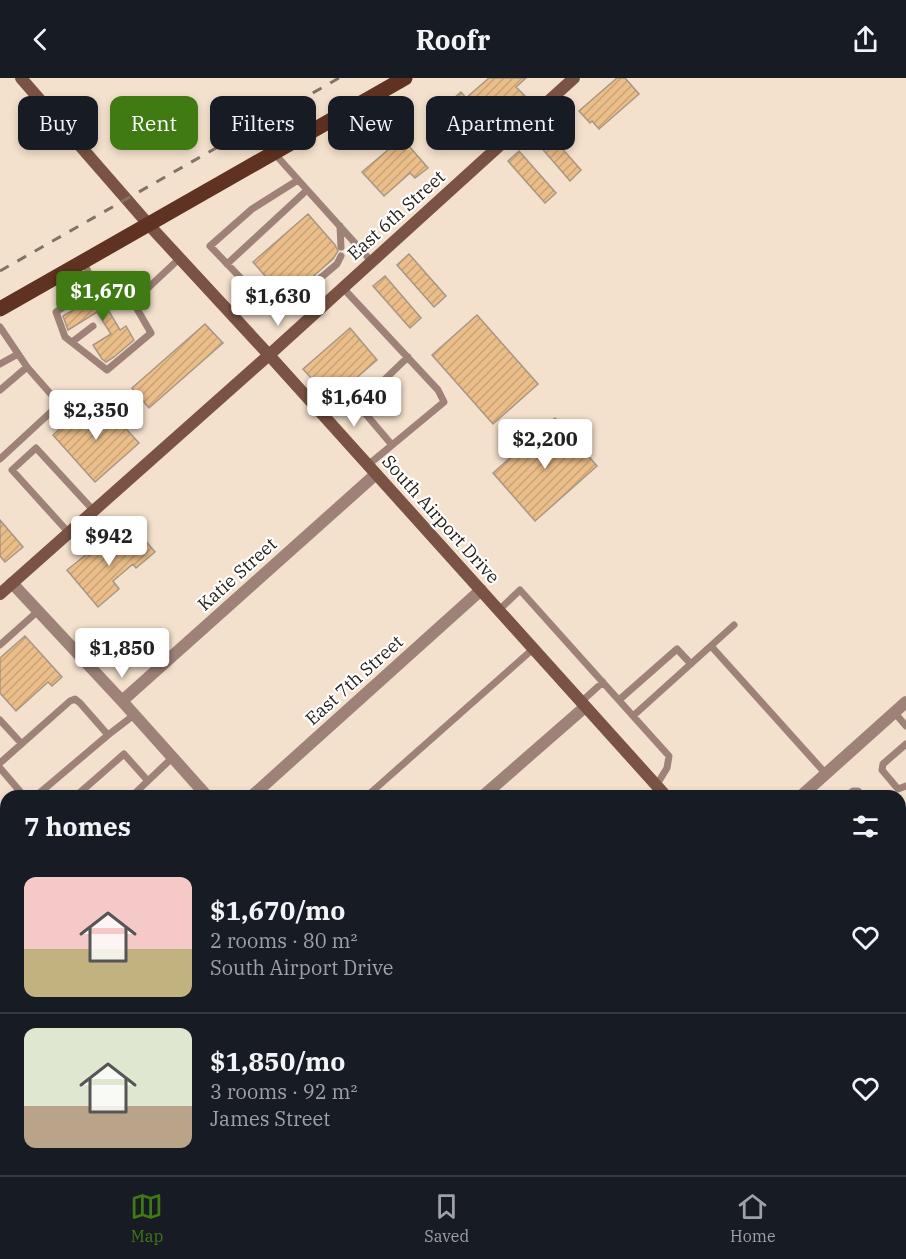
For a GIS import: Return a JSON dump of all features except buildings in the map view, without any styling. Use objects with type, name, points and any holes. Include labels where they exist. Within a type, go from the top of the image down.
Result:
[{"type":"main road","points":[[0,309],[405,78]]},
{"type":"street","name":"South Airport Drive","points":[[21,78],[149,225],[660,790]]},
{"type":"street","name":"East 6th Street","points":[[0,594],[269,355],[574,78]]},
{"type":"street","name":"Katie Street","points":[[122,701],[372,470]]},
{"type":"street","points":[[12,583],[201,790]]},
{"type":"street","name":"East 7th Street","points":[[259,790],[481,590]]},
{"type":"street","points":[[809,790],[906,702]]},
{"type":"street","points":[[490,790],[583,705]]},
{"type":"lane","points":[[274,153],[372,262]]},
{"type":"lane","points":[[298,180],[252,209],[210,246],[277,316],[337,264],[341,252],[340,226]]},
{"type":"lane","points":[[227,264],[307,189]]},
{"type":"lane","points":[[142,294],[127,278],[94,286],[56,312],[66,337],[107,370],[151,333],[133,302],[142,294],[180,258]]},
{"type":"lane","points":[[84,262],[94,286]]},
{"type":"lane","points":[[343,288],[438,390],[444,402],[393,445],[372,470]]},
{"type":"lane","points":[[305,291],[321,308]]},
{"type":"lane","points":[[72,342],[93,326]]},
{"type":"lane","points":[[0,327],[27,367],[56,400],[52,411],[0,459]]},
{"type":"lane","points":[[0,364],[18,354]]},
{"type":"lane","points":[[393,445],[358,405],[408,357]]},
{"type":"lane","points":[[0,390],[27,367]]},
{"type":"lane","points":[[69,533],[12,470],[36,448],[94,511]]},
{"type":"lane","points":[[499,610],[520,590],[603,682],[669,756],[667,768],[656,786]]},
{"type":"lane","points":[[0,645],[38,611]]},
{"type":"lane","points":[[633,716],[734,625]]},
{"type":"lane","points":[[711,646],[826,774]]},
{"type":"lane","points":[[374,790],[533,649]]},
{"type":"lane","points":[[619,700],[677,649],[691,664]]},
{"type":"lane","points":[[583,705],[603,682]]},
{"type":"lane","points":[[0,763],[69,701],[75,699],[108,735]]},
{"type":"lane","points":[[894,712],[906,726]]},
{"type":"lane","points":[[46,790],[134,715]]},
{"type":"lane","points":[[0,720],[21,743]]},
{"type":"lane","points":[[906,744],[884,764],[882,770],[898,789],[906,786]]},
{"type":"lane","points":[[83,790],[124,754],[148,781]]},
{"type":"lane","points":[[138,790],[172,758]]},
{"type":"lane","points":[[0,768],[19,790]]},
{"type":"railway","points":[[0,271],[339,78]]}]
